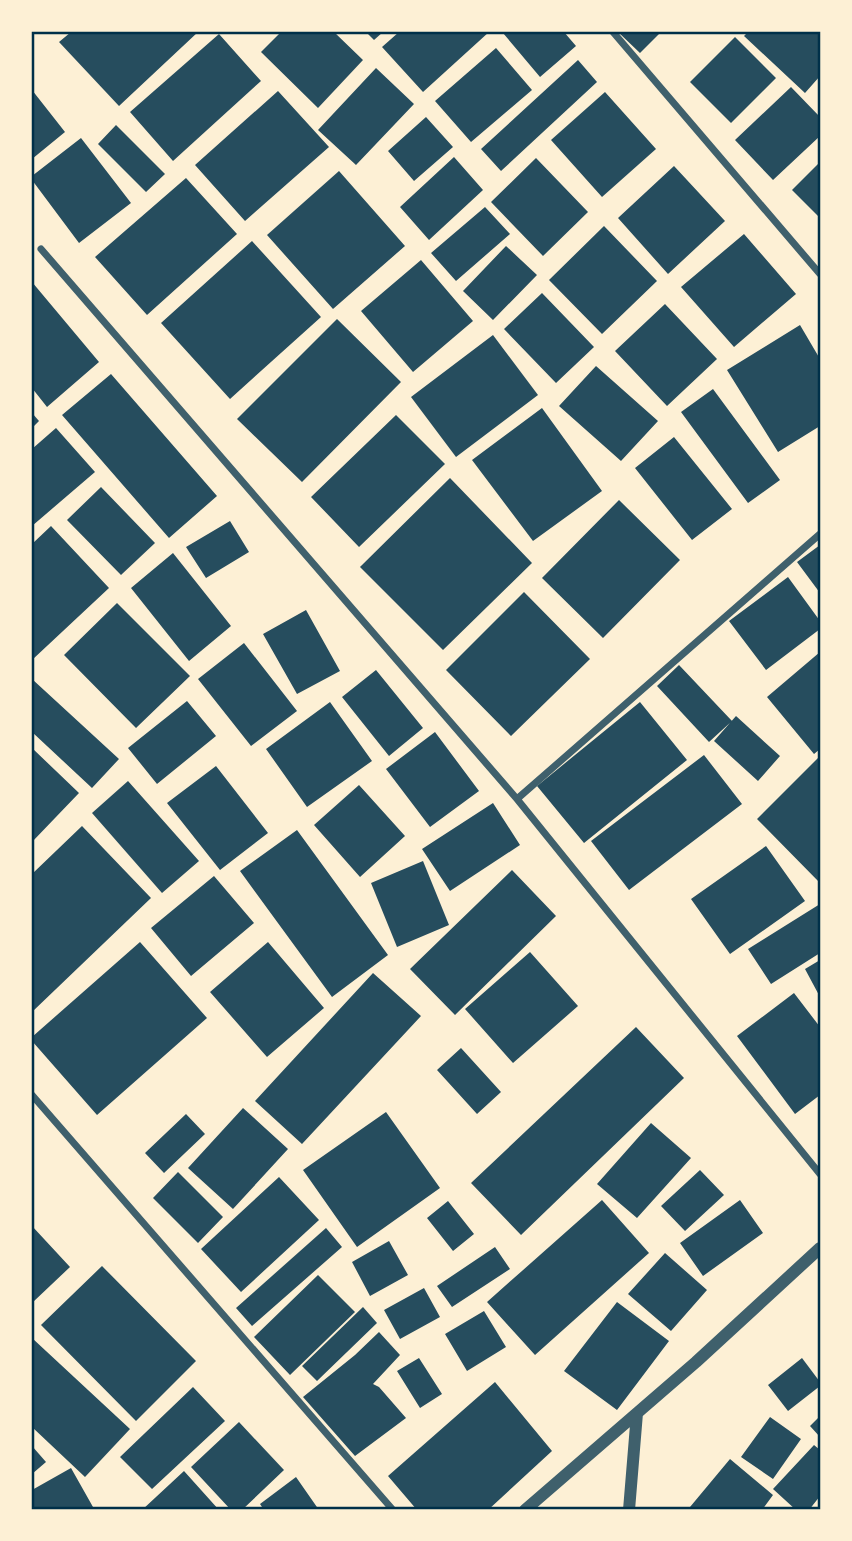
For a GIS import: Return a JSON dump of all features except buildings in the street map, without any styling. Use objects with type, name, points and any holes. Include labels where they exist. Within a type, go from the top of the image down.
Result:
[{"type":"street","points":[[613,32],[821,274]]},
{"type":"street","points":[[41,249],[517,799],[821,1174]]},
{"type":"street","points":[[517,799],[821,534]]},
{"type":"street","points":[[32,1096],[393,1510]]},
{"type":"street","points":[[525,1510],[696,1362],[821,1248]]},
{"type":"street","points":[[629,1510],[637,1413]]}]
